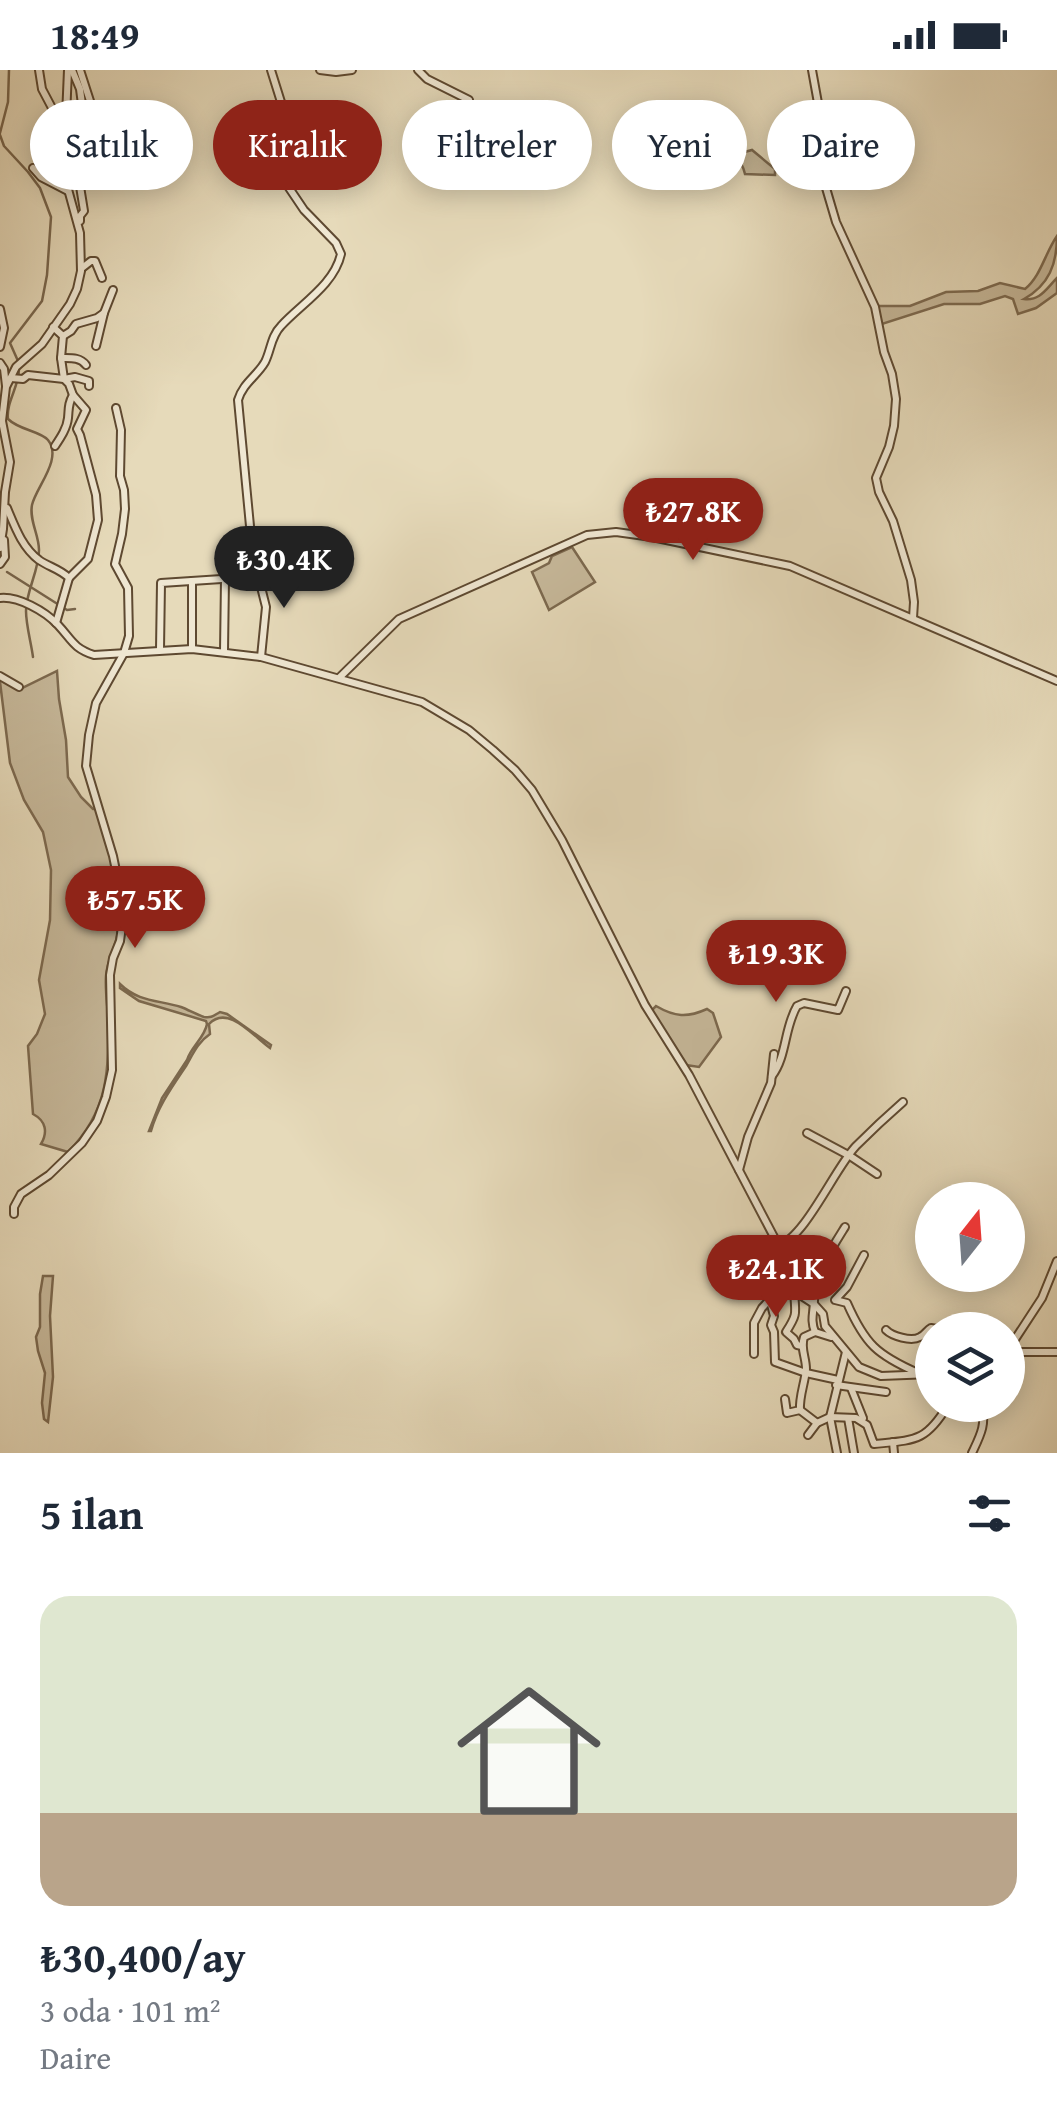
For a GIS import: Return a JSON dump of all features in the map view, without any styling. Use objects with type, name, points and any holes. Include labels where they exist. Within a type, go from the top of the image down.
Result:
[{"type":"street","points":[[39,70],[48,100]]},
{"type":"street","points":[[68,100],[70,70]]},
{"type":"street","points":[[19,378],[19,364],[38,347],[70,304],[82,269],[80,216],[84,211],[78,174],[86,135],[80,89],[70,70]]},
{"type":"street","points":[[80,70],[91,100]]},
{"type":"street","points":[[261,657],[266,607],[248,565],[250,526],[239,394],[266,359],[275,334],[335,270],[341,254],[339,246],[304,210],[277,170],[282,114],[271,70]]},
{"type":"street","points":[[320,70],[352,70]]},
{"type":"street","points":[[418,70],[427,79],[469,100]]},
{"type":"street","points":[[812,70],[820,114],[821,171],[836,222],[876,307],[892,374],[896,398],[894,426],[876,478],[911,580],[912,618]]},
{"type":"street","points":[[68,191],[80,232]]},
{"type":"street","points":[[82,269],[95,261],[102,278]]},
{"type":"street","points":[[96,346],[114,290]]},
{"type":"street","points":[[0,309],[4,328],[0,347]]},
{"type":"street","points":[[63,336],[76,324],[98,318],[104,312]]},
{"type":"street","points":[[53,327],[63,336]]},
{"type":"street","points":[[56,623],[69,578],[88,558],[98,520],[96,495],[77,429],[86,410],[64,380],[63,336]]},
{"type":"street","points":[[38,347],[86,365]]},
{"type":"street","points":[[0,363],[6,387],[2,421],[10,462],[4,492]]},
{"type":"street","points":[[19,364],[19,378]]},
{"type":"street","points":[[6,387],[19,378],[75,377],[88,381],[90,386]]},
{"type":"street","points":[[55,446],[64,432],[72,395]]},
{"type":"street","points":[[14,1214],[21,1194],[82,1143],[97,1121],[112,1070],[110,975],[120,941],[122,907],[113,856],[86,766],[96,703],[130,636],[128,588],[115,564],[124,509],[121,430],[116,408]]},
{"type":"street","points":[[0,480],[5,504],[5,557],[0,564]]},
{"type":"street","points":[[5,504],[20,539],[34,556],[69,578]]},
{"type":"street","points":[[0,548],[4,529]]},
{"type":"street","points":[[339,678],[398,620],[587,534],[602,532],[652,537],[790,566],[1057,680]]},
{"type":"street","points":[[160,649],[161,582],[253,577]]},
{"type":"street","points":[[224,651],[225,579]]},
{"type":"street","points":[[192,581],[192,648]]},
{"type":"street","points":[[0,598],[10,597],[28,605],[56,623],[80,650],[94,655],[192,648],[261,657],[422,702],[494,750],[532,790],[562,840],[645,1005],[689,1075],[776,1242],[784,1258],[787,1281],[823,1314],[825,1326],[859,1367],[881,1376],[915,1373]]},
{"type":"street","points":[[0,676],[19,687]]},
{"type":"street","points":[[772,1076],[781,1064],[785,1034],[795,1008],[804,1003],[838,1010],[846,991]]},
{"type":"street","points":[[739,1170],[748,1137],[771,1084],[774,1054]]},
{"type":"street","points":[[743,1264],[767,1268],[767,1242],[792,1239],[852,1150],[903,1102]]},
{"type":"street","points":[[807,1132],[876,1174]]},
{"type":"street","points":[[815,1332],[811,1322],[814,1288],[845,1227]]},
{"type":"street","points":[[864,1255],[847,1287],[835,1300],[847,1303],[874,1349],[889,1361],[915,1371]]},
{"type":"street","points":[[1025,1324],[1042,1298],[1057,1261]]},
{"type":"street","points":[[754,1354],[754,1322],[787,1281]]},
{"type":"street","points":[[794,1291],[794,1323],[786,1333],[802,1346]]},
{"type":"street","points":[[770,1301],[775,1362],[850,1387],[886,1392]]},
{"type":"street","points":[[794,1323],[800,1326],[804,1337],[806,1373],[800,1410]]},
{"type":"street","points":[[886,1330],[915,1338]]},
{"type":"street","points":[[804,1337],[815,1332],[833,1337]]},
{"type":"street","points":[[1025,1351],[1057,1352]]},
{"type":"street","points":[[837,1453],[830,1418],[846,1352]]},
{"type":"street","points":[[850,1387],[873,1443],[870,1453]]},
{"type":"street","points":[[786,1399],[787,1414],[800,1410]]},
{"type":"street","points":[[800,1410],[817,1423]]},
{"type":"street","points":[[808,1435],[817,1423],[830,1418],[856,1418],[864,1422]]},
{"type":"street","points":[[848,1418],[854,1453]]},
{"type":"street","points":[[873,1443],[916,1439],[929,1432],[936,1422]]},
{"type":"street","points":[[972,1453],[984,1422]]},
{"type":"street","points":[[893,1442],[894,1453]]},
{"type":"shaded area","points":[[752,150],[767,162],[767,175],[747,174],[747,151]]},
{"type":"shaded area","points":[[1057,236],[1050,273],[1024,299],[1039,296],[1057,278],[1057,293],[1036,308],[1018,314],[1013,299],[1005,296],[980,304],[944,304],[882,324],[877,306],[910,306],[946,292],[978,291],[1000,283],[1025,289]]},
{"type":"shaded area","points":[[572,547],[595,582],[549,610],[532,572]]},
{"type":"shaded area","points":[[57,671],[68,777],[81,797],[96,809],[119,900],[117,937],[106,976],[108,1054],[104,1089],[92,1121],[68,1152],[41,1144],[44,1127],[33,1114],[28,1046],[45,1014],[39,980],[50,920],[51,870],[43,832],[24,800],[10,763],[0,682],[0,678],[20,689]]},
{"type":"shaded area","points":[[120,984],[141,997],[204,1017],[227,1014],[271,1045],[270,1048],[240,1024],[216,1019],[209,1024],[210,1034],[196,1049],[149,1131],[162,1098],[207,1024],[139,1001]]},
{"type":"shaded area","points":[[656,1006],[681,1015],[707,1009],[713,1013],[721,1037],[699,1067],[686,1065],[651,1011]]},
{"type":"shaded area","points":[[43,1276],[53,1276],[53,1377],[48,1422],[42,1403],[45,1373],[36,1337]]},
{"type":"waterway","points":[[0,133],[8,102],[9,70]]},
{"type":"waterway","points":[[0,135],[4,146],[40,188],[51,217],[42,301],[10,343],[18,361]]},
{"type":"waterway","points":[[19,369],[8,419],[44,437],[52,448],[51,464],[31,511],[39,550],[26,611],[33,657]]},
{"type":"waterway","points":[[7,572],[67,610],[75,609]]}]
